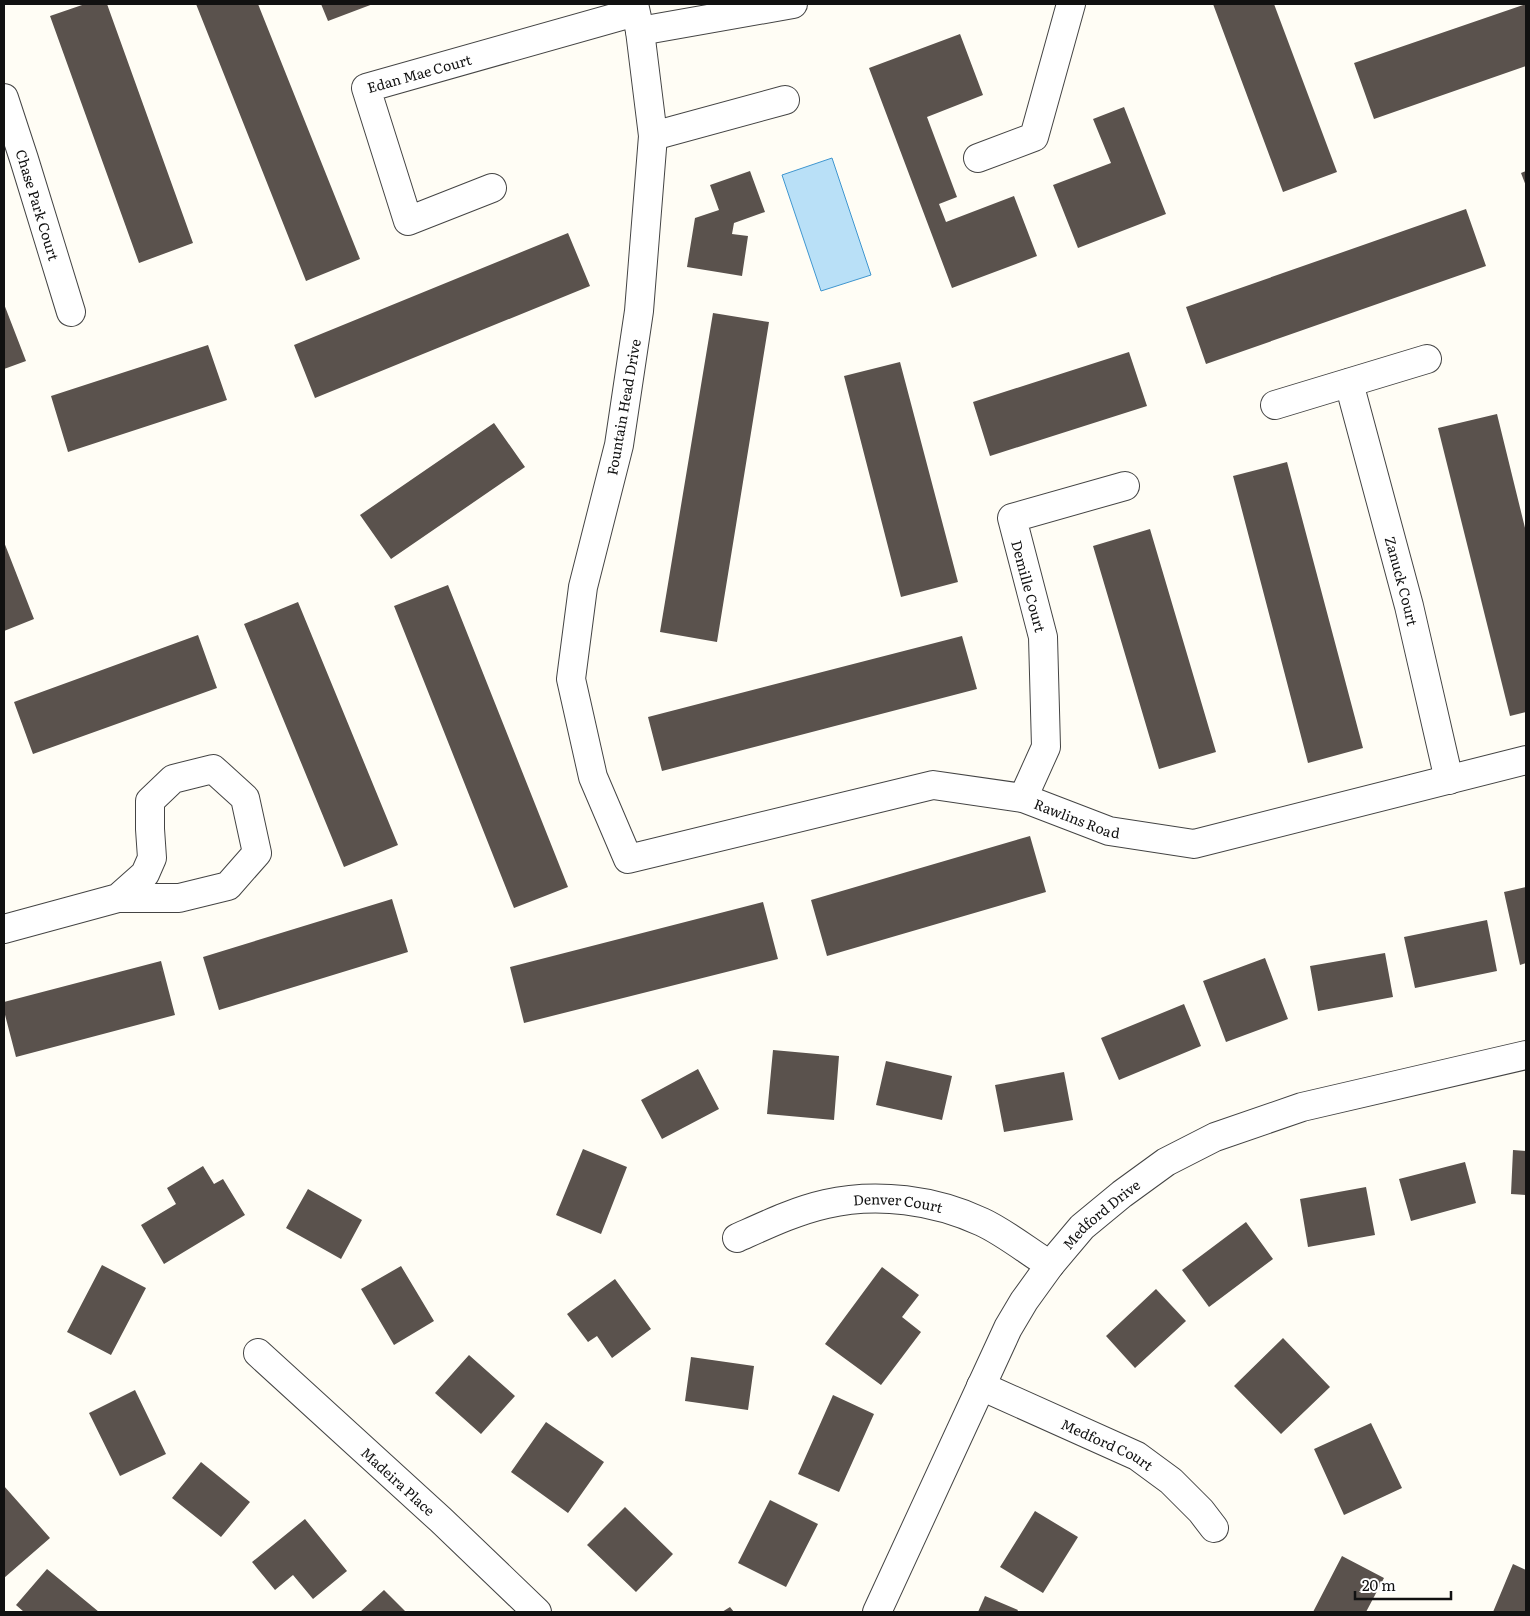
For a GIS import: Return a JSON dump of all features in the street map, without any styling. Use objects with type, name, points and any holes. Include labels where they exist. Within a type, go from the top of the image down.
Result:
[{"type":"street","points":[[637,16],[793,4]]},
{"type":"street","points":[[978,158],[1034,137],[1071,4]]},
{"type":"street","name":"Fountain Head Drive","points":[[628,859],[593,777],[571,679],[583,588],[619,445],[638,311],[653,136],[637,16]]},
{"type":"street","name":"Edan Mae Court","points":[[492,188],[408,221],[366,88],[637,16]]},
{"type":"street","name":"Chase Park Court","points":[[4,98],[72,312]]},
{"type":"street","points":[[653,136],[785,100]]},
{"type":"street","points":[[1275,405],[1427,359]]},
{"type":"street","name":"Zanuck Court","points":[[1349,383],[1408,606],[1449,780]]},
{"type":"street","name":"Demille Court","points":[[1023,798],[1046,747],[1043,637],[1012,518],[1125,486]]},
{"type":"street","name":"Rawlins Road","points":[[628,859],[933,785],[1023,798],[1109,831],[1194,844],[1526,760]]},
{"type":"street","points":[[4,929],[118,898],[178,898],[228,886],[257,853],[245,798],[213,770],[173,779],[150,801],[152,858],[145,874],[118,898]]},
{"type":"street","name":"Medford Drive","points":[[877,1612],[1008,1328],[1050,1265],[1082,1227],[1122,1194],[1166,1162],[1215,1137],[1302,1106],[1526,1055]]},
{"type":"street","name":"Denver Court","points":[[737,1238],[788,1216],[827,1204],[874,1198],[900,1199],[947,1208],[984,1222],[1050,1265]]},
{"type":"street","name":"Madeira Place","points":[[258,1353],[441,1520],[537,1612]]},
{"type":"street","name":"Medford Court","points":[[981,1386],[1137,1456],[1171,1481],[1201,1511],[1214,1528]]},
{"type":"water","points":[[832,158],[871,275],[821,291],[782,175]]},
{"type":"building","points":[[85,4],[107,4],[193,243],[139,263],[50,16]]},
{"type":"building","points":[[196,4],[258,4],[360,259],[306,281]]},
{"type":"building","points":[[321,4],[373,4],[328,21]]},
{"type":"building","points":[[1213,4],[1274,4],[1337,172],[1283,192]]},
{"type":"building","points":[[1526,4],[1526,66],[1374,119],[1354,63]]},
{"type":"building","points":[[960,34],[983,95],[927,117],[957,197],[939,204],[946,222],[1014,196],[1037,256],[952,288],[869,68]]},
{"type":"building","points":[[1124,107],[1166,214],[1078,248],[1053,185],[1111,163],[1093,119]]},
{"type":"building","points":[[750,171],[765,212],[734,223],[732,234],[748,236],[742,276],[687,267],[695,218],[719,210],[710,185]]},
{"type":"building","points":[[1526,171],[1526,186],[1521,173]]},
{"type":"building","points":[[1466,209],[1486,266],[1206,364],[1186,307]]},
{"type":"building","points":[[568,233],[590,286],[315,398],[294,345]]},
{"type":"building","points":[[4,304],[26,361],[4,369]]},
{"type":"building","points":[[713,313],[769,322],[717,642],[660,632]]},
{"type":"building","points":[[208,345],[227,400],[68,452],[51,396]]},
{"type":"building","points":[[1129,352],[1147,406],[990,456],[973,402]]},
{"type":"building","points":[[900,362],[958,582],[901,597],[844,376]]},
{"type":"building","points":[[1497,414],[1526,532],[1526,712],[1510,716],[1438,428]]},
{"type":"building","points":[[494,423],[525,467],[391,559],[360,515]]},
{"type":"building","points":[[1287,462],[1363,748],[1308,763],[1233,476]]},
{"type":"building","points":[[1150,529],[1216,752],[1159,769],[1093,546]]},
{"type":"building","points":[[4,542],[34,619],[4,631]]},
{"type":"building","points":[[448,585],[568,887],[514,908],[394,606]]},
{"type":"building","points":[[298,602],[398,845],[344,867],[244,624]]},
{"type":"building","points":[[198,635],[217,688],[33,754],[14,702]]},
{"type":"building","points":[[962,636],[977,689],[662,771],[648,717]]},
{"type":"building","points":[[1030,836],[1046,892],[827,956],[811,900]]},
{"type":"building","points":[[1526,887],[1526,963],[1520,965],[1504,892]]},
{"type":"building","points":[[392,899],[408,952],[219,1010],[203,957]]},
{"type":"building","points":[[763,902],[778,959],[524,1023],[510,967]]},
{"type":"building","points":[[1487,920],[1497,971],[1415,988],[1404,937]]},
{"type":"building","points":[[1385,953],[1393,997],[1318,1011],[1310,966]]},
{"type":"building","points":[[1265,958],[1288,1019],[1226,1042],[1203,981]]},
{"type":"building","points":[[161,961],[175,1015],[16,1057],[4,1011],[4,1002]]},
{"type":"building","points":[[1184,1004],[1201,1046],[1119,1080],[1101,1038]]},
{"type":"building","points":[[773,1050],[839,1056],[834,1120],[767,1114]]},
{"type":"building","points":[[886,1061],[952,1076],[942,1120],[876,1105]]},
{"type":"building","points":[[698,1069],[719,1109],[662,1139],[641,1100]]},
{"type":"building","points":[[1064,1072],[1073,1120],[1004,1132],[995,1085]]},
{"type":"building","points":[[583,1149],[627,1167],[601,1234],[556,1215]]},
{"type":"building","points":[[1513,1150],[1526,1151],[1526,1195],[1511,1194]]},
{"type":"building","points":[[1465,1162],[1476,1203],[1411,1221],[1399,1179]]},
{"type":"building","points":[[203,1166],[214,1184],[223,1179],[245,1215],[164,1264],[141,1225],[176,1204],[167,1188]]},
{"type":"building","points":[[1366,1187],[1375,1235],[1308,1247],[1300,1199]]},
{"type":"building","points":[[308,1189],[362,1220],[341,1259],[286,1228]]},
{"type":"building","points":[[1246,1222],[1273,1259],[1209,1307],[1182,1270]]},
{"type":"building","points":[[102,1265],[146,1288],[111,1355],[67,1332]]},
{"type":"building","points":[[401,1266],[434,1321],[394,1345],[361,1289]]},
{"type":"building","points":[[882,1267],[919,1295],[902,1317],[921,1332],[881,1385],[825,1344]]},
{"type":"building","points":[[615,1279],[651,1329],[612,1358],[597,1336],[588,1342],[567,1314]]},
{"type":"building","points":[[1156,1289],[1186,1321],[1135,1368],[1106,1336]]},
{"type":"building","points":[[1283,1338],[1330,1387],[1281,1434],[1234,1386]]},
{"type":"building","points":[[469,1355],[515,1396],[481,1434],[435,1393]]},
{"type":"building","points":[[691,1357],[754,1366],[748,1410],[685,1401]]},
{"type":"building","points":[[135,1390],[166,1454],[120,1476],[89,1413]]},
{"type":"building","points":[[833,1395],[874,1414],[839,1492],[798,1474]]},
{"type":"building","points":[[546,1422],[604,1462],[568,1513],[511,1472]]},
{"type":"building","points":[[1371,1423],[1402,1488],[1344,1515],[1314,1449]]},
{"type":"building","points":[[201,1462],[250,1502],[221,1537],[172,1498]]},
{"type":"building","points":[[4,1486],[50,1538],[4,1578]]},
{"type":"building","points":[[770,1500],[818,1524],[786,1587],[738,1563]]},
{"type":"building","points":[[625,1507],[673,1554],[636,1592],[587,1545]]},
{"type":"building","points":[[1035,1511],[1078,1537],[1043,1593],[1000,1567]]},
{"type":"building","points":[[305,1519],[347,1571],[313,1599],[293,1575],[275,1590],[252,1562]]},
{"type":"building","points":[[1342,1556],[1384,1578],[1366,1612],[1313,1612]]},
{"type":"building","points":[[1513,1564],[1526,1570],[1526,1612],[1493,1612]]},
{"type":"building","points":[[47,1569],[99,1612],[24,1612],[16,1605]]},
{"type":"building","points":[[384,1590],[406,1612],[360,1612]]},
{"type":"building","points":[[985,1596],[1018,1610],[1017,1612],[978,1612]]},
{"type":"building","points":[[730,1607],[734,1612],[722,1612]]}]
